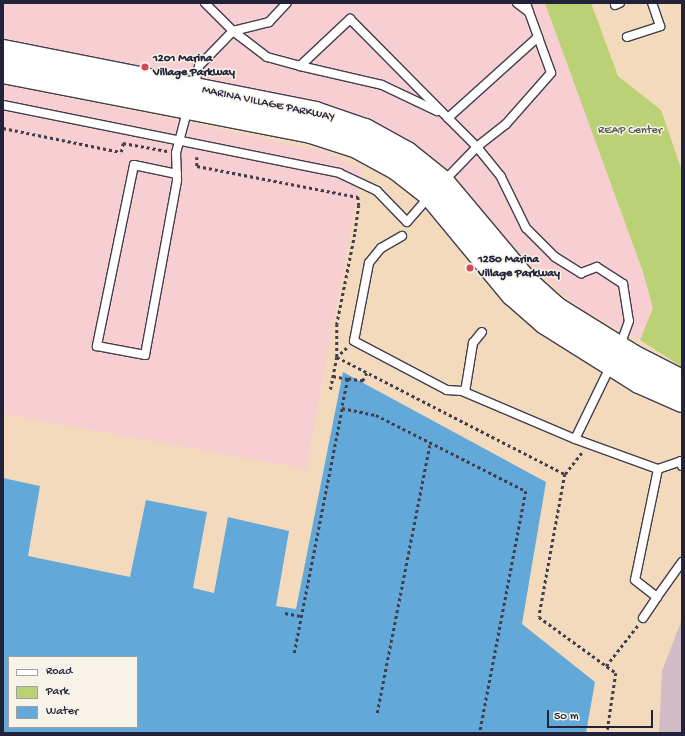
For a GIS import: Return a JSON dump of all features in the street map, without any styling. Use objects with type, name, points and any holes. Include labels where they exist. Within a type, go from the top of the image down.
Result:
[{"type":"street","name":"MARINA VILLAGE PARKWAY","points":[[3,51],[191,99]]},
{"type":"street","name":"MARINA VILLAGE PARKWAY","points":[[3,72],[341,120],[386,140],[437,188],[499,279],[529,310],[551,328],[615,357],[682,381]]},
{"type":"street","name":"MARINA VILLAGE PARKWAY","points":[[615,357],[639,382],[682,401]]},
{"type":"lane","points":[[205,3],[233,31],[267,57],[382,85],[422,102],[448,118]]},
{"type":"lane","points":[[177,174],[134,165],[97,346],[145,355],[177,174],[176,153],[199,66],[233,31],[269,22],[287,3]]},
{"type":"lane","points":[[517,3],[529,12]]},
{"type":"lane","points":[[3,105],[76,122],[180,140],[339,173],[377,191],[407,222],[437,188],[477,147],[506,124],[550,73],[526,3]]},
{"type":"lane","points":[[627,37],[660,26],[652,3]]},
{"type":"lane","points":[[300,66],[350,19],[477,147],[500,177],[526,228],[555,256],[580,273],[597,267],[623,284],[629,321],[615,357],[575,439]]},
{"type":"lane","points":[[448,118],[538,37]]},
{"type":"lane","points":[[402,236],[381,248],[369,263],[354,341],[447,390],[465,392],[587,444],[658,469],[681,461],[682,466]]},
{"type":"lane","points":[[465,392],[473,343],[482,332]]},
{"type":"lane","points":[[657,596],[635,580],[658,469]]},
{"type":"lane","points":[[643,618],[682,562]]},
{"type":"path","points":[[331,389],[337,356],[336,324],[360,206],[358,197]]},
{"type":"path","points":[[337,356],[565,474]]},
{"type":"path","points":[[333,376],[363,381],[368,373]]},
{"type":"path","points":[[294,653],[348,379]]},
{"type":"path","points":[[342,408],[376,415],[526,491],[480,733]]},
{"type":"path","points":[[377,713],[430,442]]},
{"type":"path","points":[[587,444],[565,474],[539,617],[616,673],[607,733]]},
{"type":"path","points":[[285,613],[301,616]]},
{"type":"path","points":[[606,666],[643,618]]},
{"type":"shaded area","points":[[3,3],[545,3],[643,272],[653,308],[640,340],[580,309],[529,263],[439,163],[374,123],[21,46],[3,38]]},
{"type":"shaded area","points":[[3,83],[322,151],[362,169],[306,469],[3,414]]},
{"type":"shaded area","points":[[682,619],[682,733],[659,733],[662,671]]},
{"type":"green space","name":"REAP Center","points":[[545,3],[591,3],[618,76],[661,110],[682,171],[682,367],[640,340],[653,308],[643,272]]},
{"type":"water","points":[[343,372],[546,482],[522,624],[595,682],[586,733],[3,733],[3,478],[40,486],[28,556],[130,577],[146,500],[207,512],[193,588],[214,593],[228,517],[289,531],[276,606],[296,609]]},
{"type":"place","name":"1201 Marina Village Parkway","points":[[145,67]]},
{"type":"place","name":"1250 Marina Village Parkway","points":[[470,268]]}]
